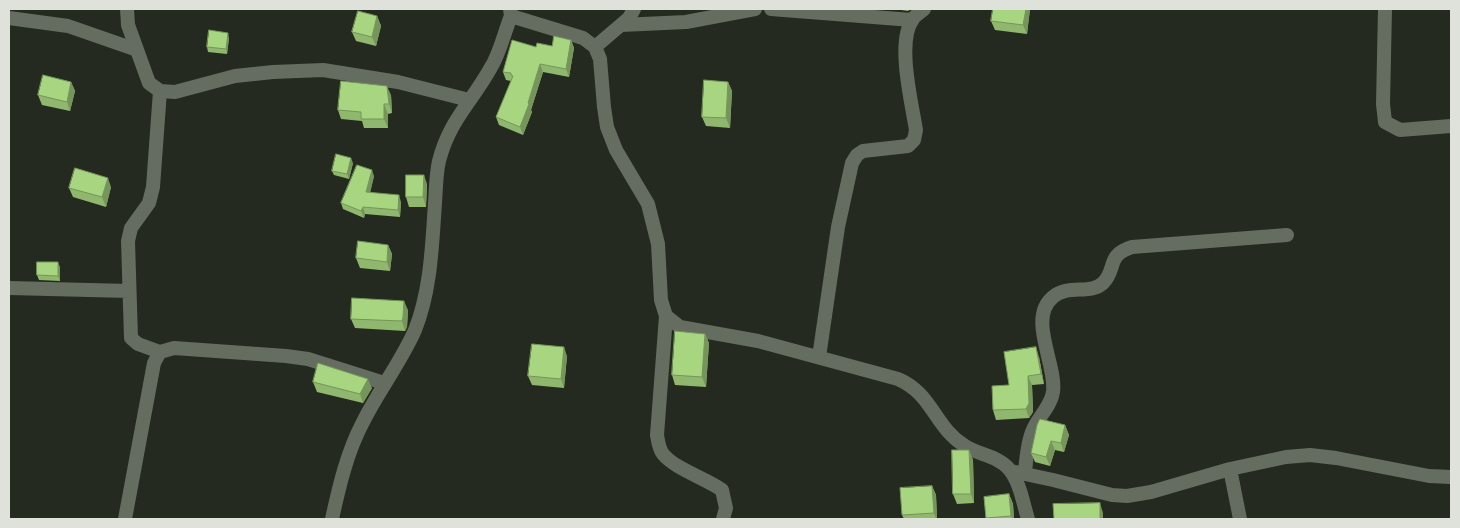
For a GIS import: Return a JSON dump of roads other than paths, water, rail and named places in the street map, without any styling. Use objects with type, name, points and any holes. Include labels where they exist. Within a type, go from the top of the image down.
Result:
[{"type":"street","points":[[127,9],[128,25],[149,83],[160,91],[176,92],[235,76],[323,70],[398,82],[469,100]]},
{"type":"street","points":[[595,47],[629,18],[634,9]]},
{"type":"street","points":[[620,25],[686,22],[755,9]]},
{"type":"street","points":[[771,9],[912,20]]},
{"type":"street","points":[[819,357],[838,227],[852,163],[857,155],[863,151],[908,146],[914,140],[916,130],[905,57],[906,36],[912,20],[924,9]]},
{"type":"street","points":[[1385,9],[1383,104],[1386,122],[1400,130],[1451,126]]},
{"type":"street","points":[[334,519],[344,470],[354,442],[384,383],[402,355],[415,329],[425,295],[431,256],[438,164],[445,139],[460,112],[492,68],[510,12],[583,38],[595,47],[600,59],[607,127],[616,150],[648,204],[658,244],[662,300],[666,316],[657,435],[661,452],[673,463],[722,490],[726,508],[723,519]]},
{"type":"street","points":[[9,18],[68,26],[137,50]]},
{"type":"street","points":[[160,91],[153,187],[149,203],[131,228],[128,241],[131,338],[138,344],[160,352],[174,348],[286,356],[308,360],[384,383]]},
{"type":"street","points":[[1028,519],[1018,486],[1018,472],[1032,431],[1049,404],[1053,392],[1053,380],[1042,325],[1044,311],[1052,297],[1065,290],[1093,288],[1102,284],[1108,276],[1113,260],[1121,250],[1132,246],[1287,235]]},
{"type":"street","points":[[9,288],[129,291]]},
{"type":"street","points":[[666,316],[680,327],[758,341],[898,379],[910,384],[924,396],[947,431],[965,446],[1018,472],[1112,495],[1128,496],[1151,492],[1230,469],[1286,457],[1310,455],[1336,458],[1429,476],[1451,477]]},
{"type":"street","points":[[125,519],[154,362],[160,352]]},
{"type":"street","points":[[1230,469],[1240,519]]}]
